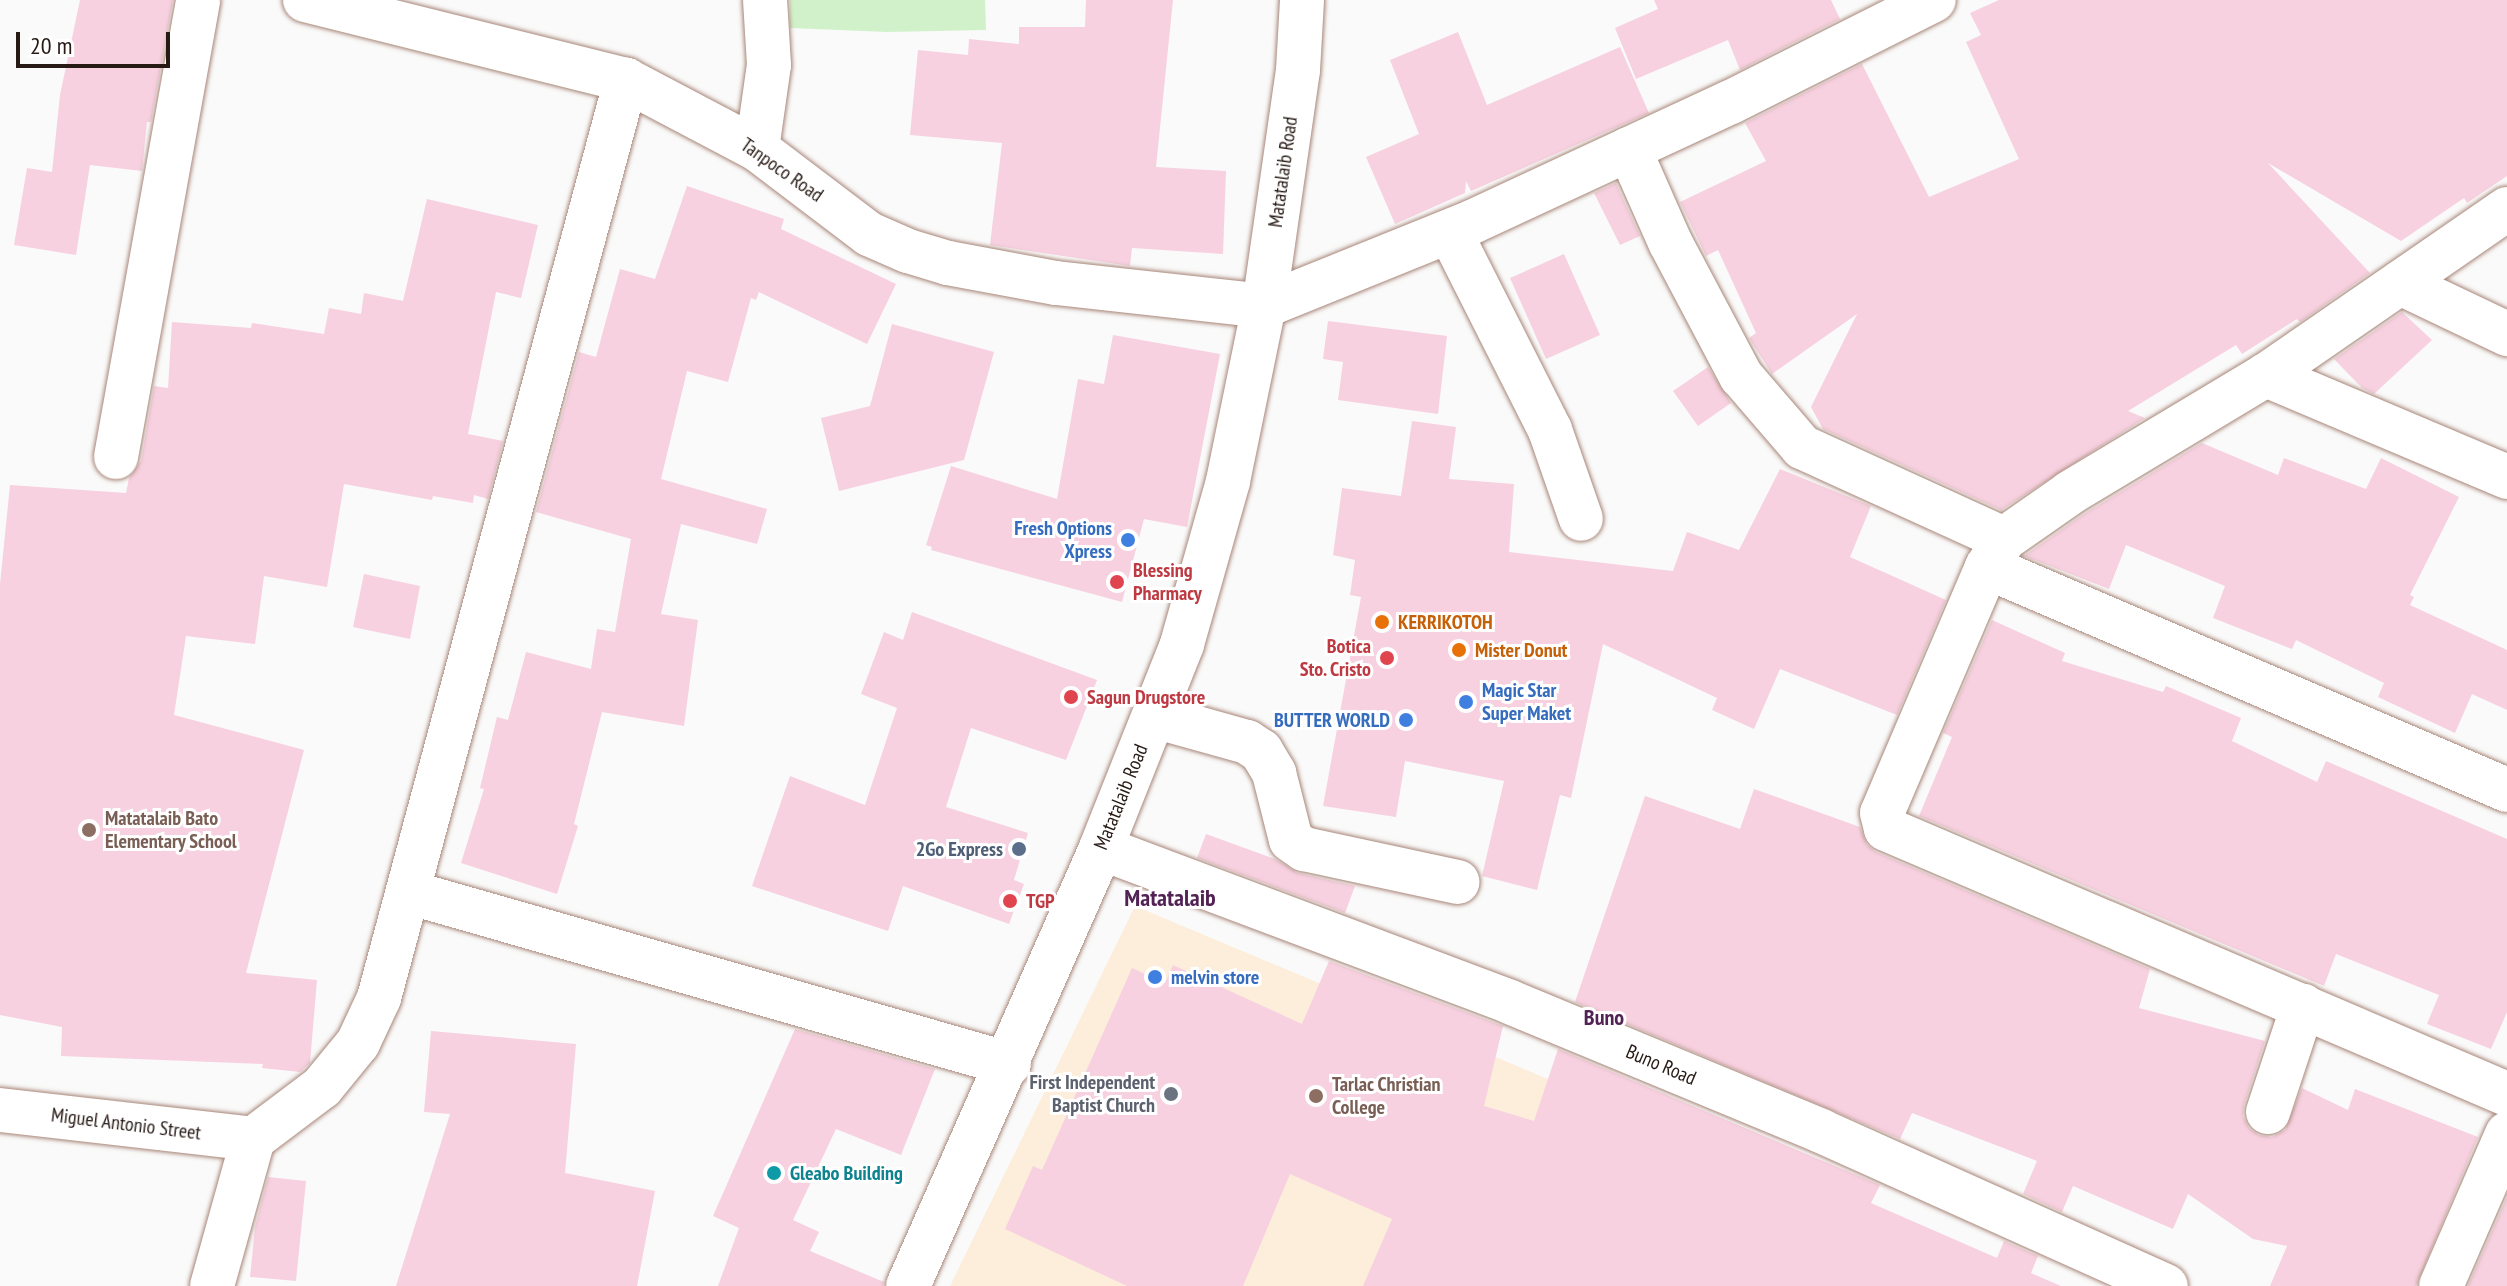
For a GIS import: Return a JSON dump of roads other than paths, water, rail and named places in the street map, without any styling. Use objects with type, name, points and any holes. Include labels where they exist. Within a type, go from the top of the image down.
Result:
[{"type":"street","points":[[116,457],[198,0]]},
{"type":"street","name":"Tanpoco Road","points":[[305,0],[626,80],[757,149],[869,234],[908,251],[948,263],[1056,283],[1264,306]]},
{"type":"street","points":[[757,149],[769,65],[765,0]]},
{"type":"street","name":"Matatalaib Road","points":[[908,1286],[1009,1064],[1101,848],[1182,644],[1228,481],[1264,306],[1298,70],[1302,0]]},
{"type":"street","points":[[1264,306],[1450,232],[1629,149],[1934,0]]},
{"type":"street","points":[[212,1286],[253,1139],[322,1087],[358,1043],[379,998],[626,80]]},
{"type":"street","points":[[1629,149],[1670,242],[1741,376],[1802,447],[1996,553],[2507,790]]},
{"type":"street","points":[[2507,209],[2266,375],[2070,493],[1996,553],[1882,813],[1886,829],[2507,1094]]},
{"type":"street","points":[[1450,232],[1550,430],[1581,519]]},
{"type":"street","points":[[2400,283],[2507,334]]},
{"type":"street","points":[[2266,375],[2507,477]]},
{"type":"street","points":[[1154,716],[1247,742],[1261,751],[1274,773],[1291,840],[1304,849],[1458,882]]},
{"type":"street","name":"Buno Road","points":[[1101,848],[1510,1002],[1821,1131],[2093,1271],[2166,1286]]},
{"type":"street","points":[[408,892],[1009,1064]]},
{"type":"street","points":[[2268,1112],[2303,1006]]},
{"type":"street","name":"Miguel Antonio Street","points":[[0,1110],[253,1139]]},
{"type":"street","points":[[2441,1286],[2507,1134]]},
{"type":"place","name":"Fresh Options Xpress","points":[[1128,540]]},
{"type":"place","name":"Blessing Pharmacy","points":[[1117,582]]},
{"type":"place","name":"KERRIKOTOH","points":[[1382,622]]},
{"type":"place","name":"Mister Donut","points":[[1459,650]]},
{"type":"place","name":"Botica Sto. Cristo","points":[[1387,658]]},
{"type":"place","name":"Sagun Drugstore","points":[[1071,697]]},
{"type":"place","name":"Magic Star Super Maket","points":[[1466,702]]},
{"type":"place","name":"BUTTER WORLD","points":[[1406,720]]},
{"type":"place","name":"Matatalaib Bato Elementary School","points":[[89,830]]},
{"type":"place","name":"2Go Express","points":[[1019,849]]},
{"type":"place","name":"TGP","points":[[1010,901]]},
{"type":"place","name":"melvin store","points":[[1155,977]]},
{"type":"place","name":"First Independent Baptist Church","points":[[1171,1094]]},
{"type":"place","name":"Tarlac Christian College","points":[[1316,1096]]},
{"type":"place","name":"Gleabo Building","points":[[774,1173]]},
{"type":"district","name":"Matatalaib","points":[[1170,898]]},
{"type":"district","name":"Buno","points":[[1604,1018]]}]
